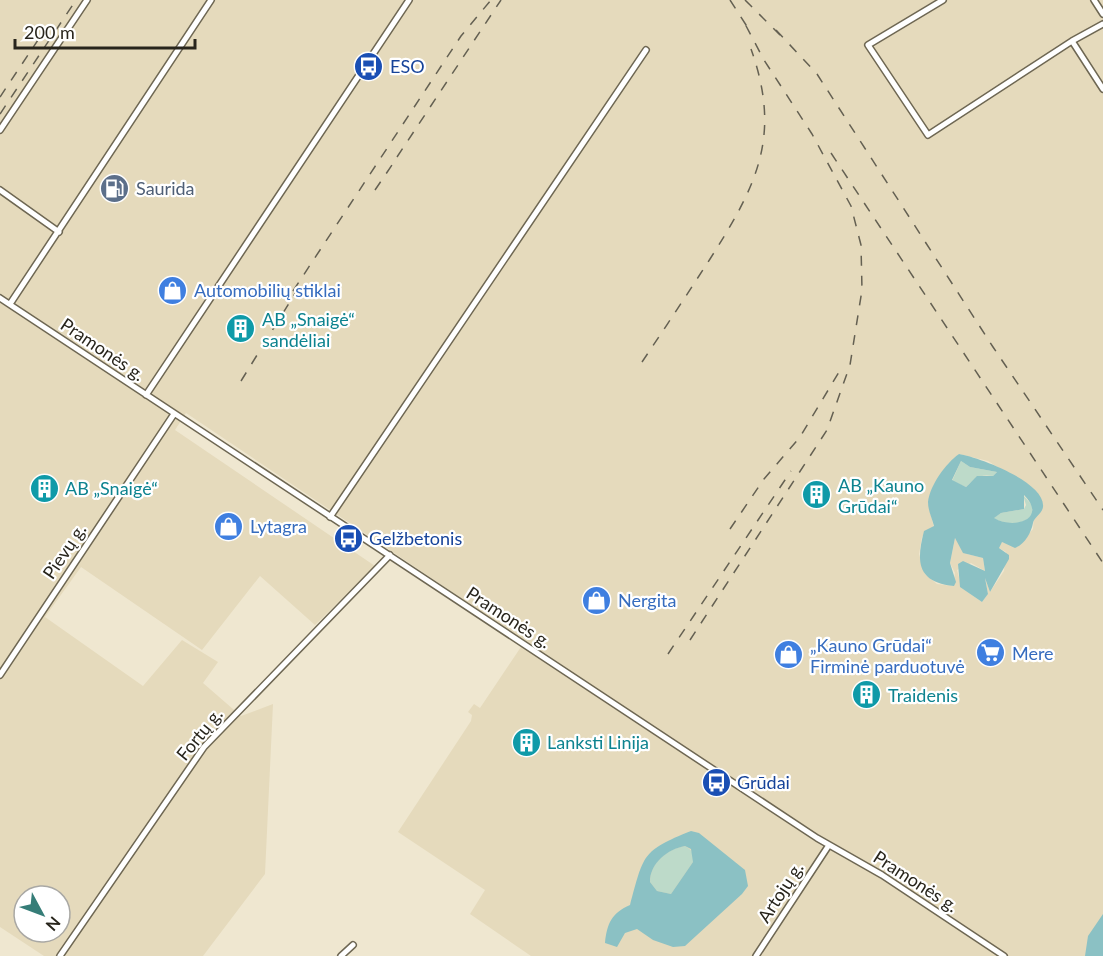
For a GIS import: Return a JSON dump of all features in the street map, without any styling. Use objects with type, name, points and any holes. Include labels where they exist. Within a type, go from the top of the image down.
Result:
[{"type":"street","points":[[0,130],[87,0]]},
{"type":"street","points":[[10,304],[211,0]]},
{"type":"street","points":[[146,395],[409,0]]},
{"type":"street","points":[[943,0],[868,45],[928,135],[1072,41],[1103,24]]},
{"type":"street","points":[[1094,0],[1103,14]]},
{"type":"street","points":[[1072,41],[1103,88]]},
{"type":"street","points":[[330,517],[646,50]]},
{"type":"street","points":[[0,190],[59,232]]},
{"type":"street","name":"Pramonės g.","points":[[0,298],[829,845],[882,875],[1004,956]]},
{"type":"street","name":"Pievų g.","points":[[0,675],[174,414]]},
{"type":"street","name":"Fortų g.","points":[[60,956],[204,747],[390,555]]},
{"type":"street","name":"Artojų g.","points":[[756,956],[829,845]]},
{"type":"street","points":[[341,956],[353,945]]},
{"type":"shaded area","points":[[0,0],[1103,0],[1103,956],[531,956],[470,914],[485,890],[398,832],[471,721],[472,715],[468,712],[474,704],[480,708],[525,641],[186,413],[175,430],[375,566],[315,625],[260,576],[202,650],[81,567],[45,617],[143,686],[182,640],[218,662],[203,683],[241,716],[273,704],[265,874],[203,956],[44,956],[26,944],[72,944],[72,884],[12,884],[12,935],[0,927]],"holes":[[[959,454],[988,461],[1036,492],[1033,529],[1017,547],[1002,542],[999,544],[999,548],[1006,552],[1004,571],[990,592],[985,578],[988,594],[982,602],[962,588],[957,570],[971,563],[985,571],[983,558],[967,554],[955,538],[950,563],[955,573],[953,586],[937,584],[925,574],[919,554],[922,537],[930,528],[934,528],[929,507],[948,464]]]},
{"type":"green space","points":[[961,461],[970,467],[997,472],[993,476],[978,477],[966,487],[952,481]]},
{"type":"green space","points":[[1023,495],[1032,505],[1032,515],[1028,519],[1013,523],[993,518],[1001,513],[1024,509],[1026,505]]},
{"type":"green space","points":[[685,846],[692,852],[693,862],[671,894],[657,891],[650,882],[656,863],[672,850]]},
{"type":"water","points":[[959,454],[968,456],[1009,472],[1034,489],[1041,498],[1043,507],[1022,544],[1015,548],[1002,542],[999,548],[1009,555],[1009,559],[990,592],[985,578],[988,594],[982,602],[960,587],[958,564],[963,561],[985,571],[983,558],[963,553],[955,538],[950,563],[956,582],[954,586],[942,584],[926,575],[920,561],[924,531],[934,526],[928,505],[929,495],[939,475]],"holes":[[[961,461],[970,467],[997,472],[993,476],[977,476],[966,487],[952,480]],[[1024,495],[1032,510],[1026,520],[1011,523],[994,518],[1001,513],[1024,509]]]},
{"type":"water","points":[[691,831],[699,833],[745,870],[748,886],[685,946],[673,947],[653,940],[637,929],[625,933],[617,947],[605,943],[612,919],[630,905],[638,875],[647,857],[653,850]],"holes":[[[685,846],[691,849],[693,862],[671,894],[657,891],[650,882],[653,869],[661,858],[672,850]]]},
{"type":"water","points":[[1103,914],[1103,956],[1085,956],[1088,936]]},
{"type":"railway","points":[[0,114],[76,0]]},
{"type":"railway","points":[[293,291],[461,36],[491,0]]},
{"type":"railway","points":[[397,157],[501,0]]},
{"type":"railway","points":[[730,0],[748,28]]},
{"type":"railway","points":[[745,0],[780,35]]},
{"type":"railway","points":[[690,640],[827,430],[850,365],[862,290],[861,245],[851,206],[812,134],[764,60],[744,22]]},
{"type":"railway","points":[[776,30],[817,74],[993,347],[1103,510]]},
{"type":"railway","points":[[0,97],[40,37]]},
{"type":"railway","points":[[642,362],[727,232],[752,183],[760,159],[764,134],[764,108],[760,80],[751,49]]},
{"type":"railway","points":[[831,153],[1103,563]]},
{"type":"railway","points":[[375,190],[392,165]]},
{"type":"railway","points":[[241,381],[301,284]]},
{"type":"railway","points":[[730,529],[764,479],[800,437],[839,372]]},
{"type":"railway","points":[[668,654],[791,471]]},
{"type":"place","name":"ESO","points":[[369,66]]},
{"type":"place","name":"Saurida","points":[[115,188]]},
{"type":"place","name":"Automobilių stiklai","points":[[173,290]]},
{"type":"place","name":"AB „Snaigė“ sandėliai","points":[[241,329]]},
{"type":"place","name":"AB „Snaigė“","points":[[44,488]]},
{"type":"place","name":"AB „Kauno Grūdai“","points":[[817,495]]},
{"type":"place","name":"Lytagra","points":[[229,526]]},
{"type":"place","name":"Gelžbetonis","points":[[348,538]]},
{"type":"place","name":"Nergita","points":[[597,600]]},
{"type":"place","name":"Mere","points":[[991,653]]},
{"type":"place","name":"„Kauno Grūdai“ Firminė parduotuvė","points":[[789,655]]},
{"type":"place","name":"Traidenis","points":[[867,695]]},
{"type":"place","name":"Lanksti Linija","points":[[526,742]]},
{"type":"place","name":"Grūdai","points":[[716,782]]}]
